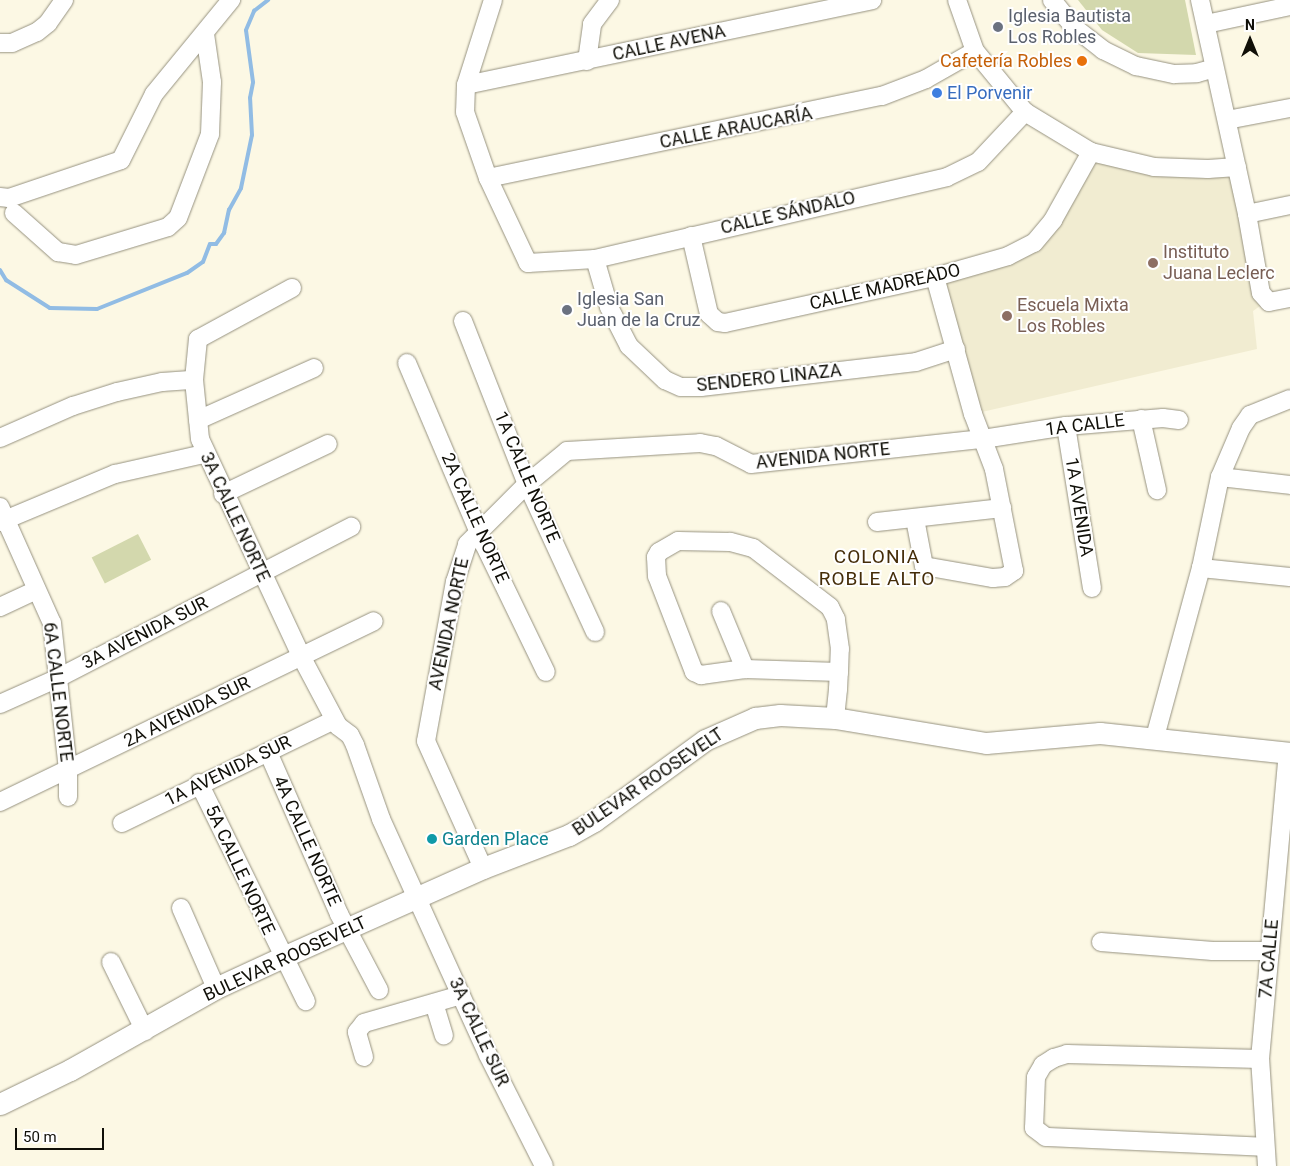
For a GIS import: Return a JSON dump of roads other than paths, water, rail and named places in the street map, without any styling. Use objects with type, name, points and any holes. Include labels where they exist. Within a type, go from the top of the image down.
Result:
[{"type":"main road","name":"BULEVAR ROOSEVELT","points":[[0,1104],[145,1031],[216,988],[417,896],[483,868],[546,845],[586,826],[681,756],[730,727],[755,718],[780,714],[835,718],[986,743],[1100,733],[1155,737],[1289,752]]},
{"type":"street","points":[[0,43],[12,43],[37,32],[48,23],[64,0]]},
{"type":"street","points":[[0,197],[9,198],[122,160],[154,94],[231,0]]},
{"type":"street","points":[[488,178],[470,132],[465,112],[466,85],[493,0]]},
{"type":"street","points":[[587,61],[592,24],[610,0]]},
{"type":"street","name":"CALLE AVENA","points":[[466,85],[872,0]]},
{"type":"street","points":[[957,0],[975,50],[1026,112],[1091,152],[1154,166],[1208,169],[1237,166]]},
{"type":"street","points":[[1052,0],[1074,28],[1103,50],[1136,66],[1174,74],[1197,73],[1214,68]]},
{"type":"street","points":[[1200,0],[1247,214],[1261,293],[1267,301],[1290,298]]},
{"type":"street","points":[[1206,24],[1290,6]]},
{"type":"street","points":[[14,213],[58,252],[76,255],[168,226],[178,218],[210,134],[212,82],[205,34]]},
{"type":"street","name":"CALLE ARAUCARÍA","points":[[488,178],[882,96],[926,79],[975,50]]},
{"type":"street","points":[[1227,120],[1290,108]]},
{"type":"street","name":"CALLE SÁNDALO","points":[[488,178],[528,263],[596,259],[947,177],[978,162],[1026,112]]},
{"type":"street","name":"CALLE MADREADO","points":[[691,236],[709,314],[718,322],[936,277],[986,264],[1034,242],[1053,220],[1091,152]]},
{"type":"street","points":[[1247,214],[1290,205]]},
{"type":"street","name":"SENDERO LINAZA","points":[[596,259],[609,307],[629,346],[665,380],[681,387],[722,385],[916,362],[956,350]]},
{"type":"street","points":[[915,519],[924,566],[993,578],[1005,577],[1014,571],[1016,565],[987,439],[956,350],[936,277]]},
{"type":"street","name":"3A CALLE NORTE","points":[[292,288],[198,339],[194,380],[204,454],[301,656],[336,723],[339,737],[360,777],[368,786],[417,896]]},
{"type":"street","name":"1A CALLE NORTE","points":[[463,321],[528,484],[596,632]]},
{"type":"street","name":"2A CALLE NORTE","points":[[407,363],[480,532],[546,672]]},
{"type":"street","points":[[198,420],[314,368]]},
{"type":"street","points":[[0,438],[73,406],[117,392],[162,382],[194,380]]},
{"type":"street","points":[[1155,737],[1201,568],[1220,476],[1241,428],[1250,415],[1290,399]]},
{"type":"street","points":[[1141,419],[1157,490]]},
{"type":"street","name":"1A CALLE","points":[[987,439],[1066,426],[1141,419],[1179,420]]},
{"type":"street","name":"1A AVENIDA","points":[[1066,426],[1092,588]]},
{"type":"street","name":"AVENIDA NORTE","points":[[483,868],[426,741],[461,557],[467,544],[528,484],[559,457],[577,448],[708,444],[751,464],[987,439]]},
{"type":"street","points":[[223,494],[328,444]]},
{"type":"street","points":[[2,516],[115,474],[204,454]]},
{"type":"street","points":[[1220,476],[1290,485]]},
{"type":"street","points":[[877,522],[1002,508]]},
{"type":"street","name":"6A CALLE NORTE","points":[[2,516],[52,623],[68,770],[68,797]]},
{"type":"street","name":"3A AVENIDA SUR","points":[[0,704],[58,678],[351,527]]},
{"type":"street","points":[[835,718],[839,672],[836,619],[830,607],[753,548],[730,542],[678,542],[659,552],[656,557],[657,576],[694,672],[701,675],[745,669],[839,672]]},
{"type":"street","points":[[1201,568],[1290,577]]},
{"type":"street","points":[[0,607],[36,590]]},
{"type":"street","points":[[721,611],[745,669]]},
{"type":"street","name":"2A AVENIDA SUR","points":[[0,802],[374,621]]},
{"type":"street","name":"1A AVENIDA SUR","points":[[122,823],[199,783],[336,723]]},
{"type":"street","name":"4A CALLE NORTE","points":[[268,752],[346,930],[379,990]]},
{"type":"street","name":"7A CALLE","points":[[1267,1166],[1260,1059],[1289,752]]},
{"type":"street","name":"5A CALLE NORTE","points":[[199,783],[306,1001]]},
{"type":"street","name":"3A CALLE SUR","points":[[417,896],[461,994],[544,1166]]},
{"type":"street","points":[[181,908],[216,988]]},
{"type":"street","points":[[1101,942],[1213,950],[1270,951]]},
{"type":"street","points":[[111,962],[145,1031]]},
{"type":"street","points":[[364,1057],[358,1038],[360,1027],[461,994]]},
{"type":"street","points":[[434,1003],[444,1036]]},
{"type":"street","points":[[1260,1059],[1067,1054],[1054,1058],[1043,1065],[1036,1077],[1034,1128],[1046,1137],[1265,1148]]},
{"type":"waterway","points":[[0,270],[6,280],[50,308],[97,309],[187,273],[203,262],[210,244],[216,244],[224,233],[229,210],[241,188],[252,135],[250,98],[253,82],[246,30],[254,11],[268,0]]},
{"type":"place","name":"Iglesia Bautista Los Robles","points":[[998,27]]},
{"type":"place","name":"Cafetería Robles","points":[[1082,61]]},
{"type":"place","name":"El Porvenir","points":[[937,93]]},
{"type":"place","name":"Instituto Juana Leclerc","points":[[1153,263]]},
{"type":"place","name":"Iglesia San Juan de la Cruz","points":[[567,310]]},
{"type":"place","name":"Escuela Mixta Los Robles","points":[[1007,316]]},
{"type":"place","name":"Garden Place","points":[[432,839]]},
{"type":"district","name":"COLONIA ROBLE ALTO","points":[[877,568]]}]
